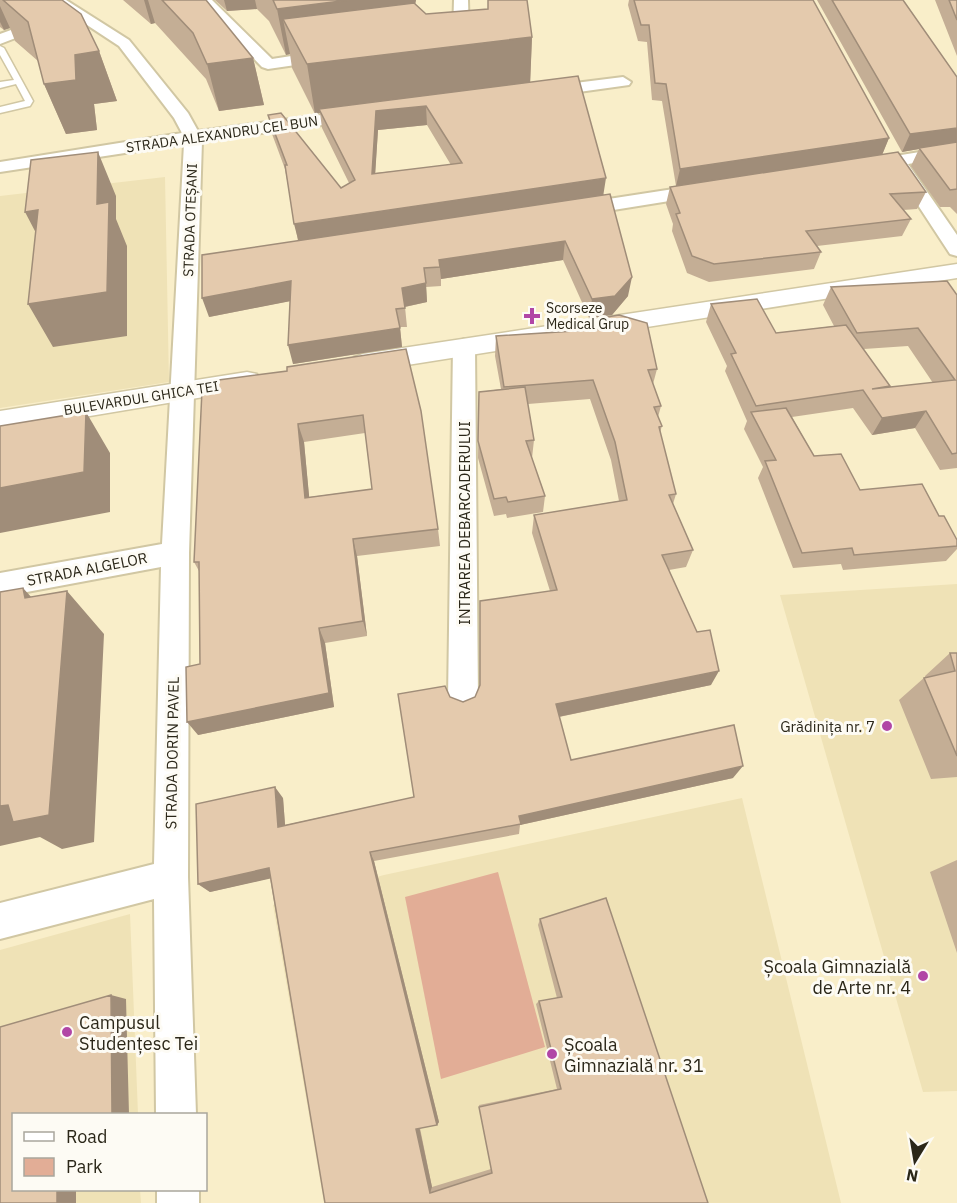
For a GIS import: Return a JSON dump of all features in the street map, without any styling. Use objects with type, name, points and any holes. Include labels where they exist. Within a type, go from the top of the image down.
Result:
[{"type":"street","points":[[56,0],[124,43],[182,117],[194,137]]},
{"type":"street","points":[[204,0],[268,64],[344,53]]},
{"type":"street","points":[[437,40],[461,38],[461,0]]},
{"type":"street","points":[[0,39],[75,11]]},
{"type":"street","points":[[526,94],[623,81]]},
{"type":"street","name":"STRADA ALEXANDRU CEL BUN","points":[[0,167],[194,137],[376,113]]},
{"type":"street","name":"STRADA OTEȘANI","points":[[182,392],[194,137]]},
{"type":"street","points":[[849,168],[893,155],[957,151]]},
{"type":"street","points":[[893,155],[957,250]]},
{"type":"street","points":[[555,213],[722,188]]},
{"type":"street","points":[[189,269],[212,266]]},
{"type":"street","points":[[335,367],[957,272]]},
{"type":"street","name":"INTRAREA DEBARCADERULUI","points":[[463,699],[464,347]]},
{"type":"street","name":"BULEVARDUL GHICA TEI","points":[[0,421],[276,377]]},
{"type":"street","name":"STRADA DORIN PAVEL","points":[[176,1113],[171,878],[175,553],[182,392]]},
{"type":"street","name":"STRADA ALGELOR","points":[[0,585],[175,553]]},
{"type":"street","points":[[0,921],[171,878]]},
{"type":"lane","points":[[0,48],[29,100],[27,104],[0,110]]},
{"type":"lane","points":[[0,85],[19,81]]},
{"type":"shaded area","points":[[165,177],[169,382],[0,408],[0,196]]},
{"type":"shaded area","name":"Grădinița nr. 7","points":[[957,584],[957,1091],[923,1092],[780,595]]},
{"type":"shaded area","name":"Școala Gimnazială nr. 31","points":[[742,798],[841,1203],[324,1203],[273,905],[384,875]]},
{"type":"shaded area","name":"Campusul Studențesc Tei","points":[[130,914],[138,1113],[12,1113],[12,1191],[140,1191],[141,1203],[0,1203],[0,950]]},
{"type":"green space","points":[[498,872],[545,1047],[441,1079],[405,897]]},
{"type":"building","points":[[3,0],[62,0],[81,14],[99,51],[75,55],[76,80],[44,84],[28,22]]},
{"type":"building","points":[[162,0],[206,0],[253,58],[207,64],[193,33]]},
{"type":"building","points":[[273,0],[349,0],[277,9]]},
{"type":"building","points":[[488,0],[527,0],[532,37],[307,64],[283,19],[414,3],[426,14],[488,9]]},
{"type":"building","points":[[634,0],[813,0],[889,138],[680,169],[666,84],[655,83],[649,25],[641,25]]},
{"type":"building","points":[[832,0],[903,0],[957,77],[957,128],[910,134]]},
{"type":"building","points":[[949,0],[957,0],[957,20]]},
{"type":"building","points":[[578,76],[606,178],[294,224],[285,165],[287,165],[268,115],[281,113],[341,188],[355,180],[319,109]],"holes":[[[426,106],[462,163],[372,174],[376,111]]]},
{"type":"building","points":[[957,142],[957,189],[950,190],[919,148]]},
{"type":"building","points":[[98,152],[97,204],[109,202],[107,292],[28,304],[38,210],[25,212],[31,160]]},
{"type":"building","points":[[898,152],[926,192],[890,194],[911,219],[806,231],[821,252],[714,264],[692,256],[676,214],[680,213],[670,187]]},
{"type":"building","points":[[610,194],[632,277],[615,296],[592,299],[565,241],[439,260],[440,267],[424,268],[426,283],[402,288],[405,308],[396,309],[400,328],[288,345],[291,281],[202,298],[202,255]]},
{"type":"building","points":[[947,281],[957,295],[957,453],[952,454],[926,411],[882,418],[863,390],[756,406],[731,354],[736,353],[711,304],[757,299],[776,333],[846,325],[890,386],[872,389],[955,380],[918,328],[857,333],[831,287]]},
{"type":"building","points":[[619,315],[647,323],[657,369],[648,370],[661,406],[654,407],[662,426],[659,427],[676,494],[669,495],[693,550],[662,555],[697,632],[710,630],[719,671],[556,704],[571,760],[734,725],[743,766],[519,816],[521,824],[370,852],[437,1125],[416,1129],[430,1193],[492,1173],[479,1107],[561,1089],[539,1001],[562,997],[540,919],[606,898],[708,1203],[325,1203],[269,868],[198,884],[196,804],[275,787],[278,827],[414,797],[398,694],[445,686],[450,697],[463,702],[475,697],[480,685],[480,601],[557,590],[534,515],[627,500],[615,442],[593,380],[504,387],[496,336],[605,329],[601,318]]},
{"type":"building","points":[[406,349],[421,411],[438,529],[353,539],[363,621],[319,628],[329,693],[187,722],[186,667],[200,664],[199,562],[194,562],[202,390],[211,381],[287,371],[287,367]],"holes":[[[363,415],[372,489],[305,498],[298,424]]]},
{"type":"building","points":[[525,387],[534,440],[526,441],[545,496],[508,502],[506,497],[494,499],[478,441],[479,392]]},
{"type":"building","points":[[786,408],[814,456],[841,454],[860,490],[922,484],[939,516],[944,516],[957,540],[957,546],[854,555],[852,548],[802,553],[765,461],[776,460],[751,412]]},
{"type":"building","points":[[86,412],[84,472],[0,488],[0,426]]},
{"type":"building","points":[[23,588],[25,598],[67,591],[49,815],[13,822],[8,805],[0,806],[0,592]]},
{"type":"building","points":[[950,653],[957,653],[957,756],[924,678],[955,671]]},
{"type":"building","points":[[111,995],[112,1113],[12,1113],[12,1191],[57,1191],[57,1203],[0,1203],[0,1027]]},
{"type":"place","name":"Scorseze Medical Grup","points":[[532,316]]},
{"type":"place","name":"Grădinița nr. 7","points":[[887,726]]},
{"type":"place","name":"Școala Gimnazială de Arte nr. 4","points":[[923,976]]},
{"type":"place","name":"Campusul Studențesc Tei","points":[[67,1032]]},
{"type":"place","name":"Școala Gimnazială nr. 31","points":[[552,1054]]}]
